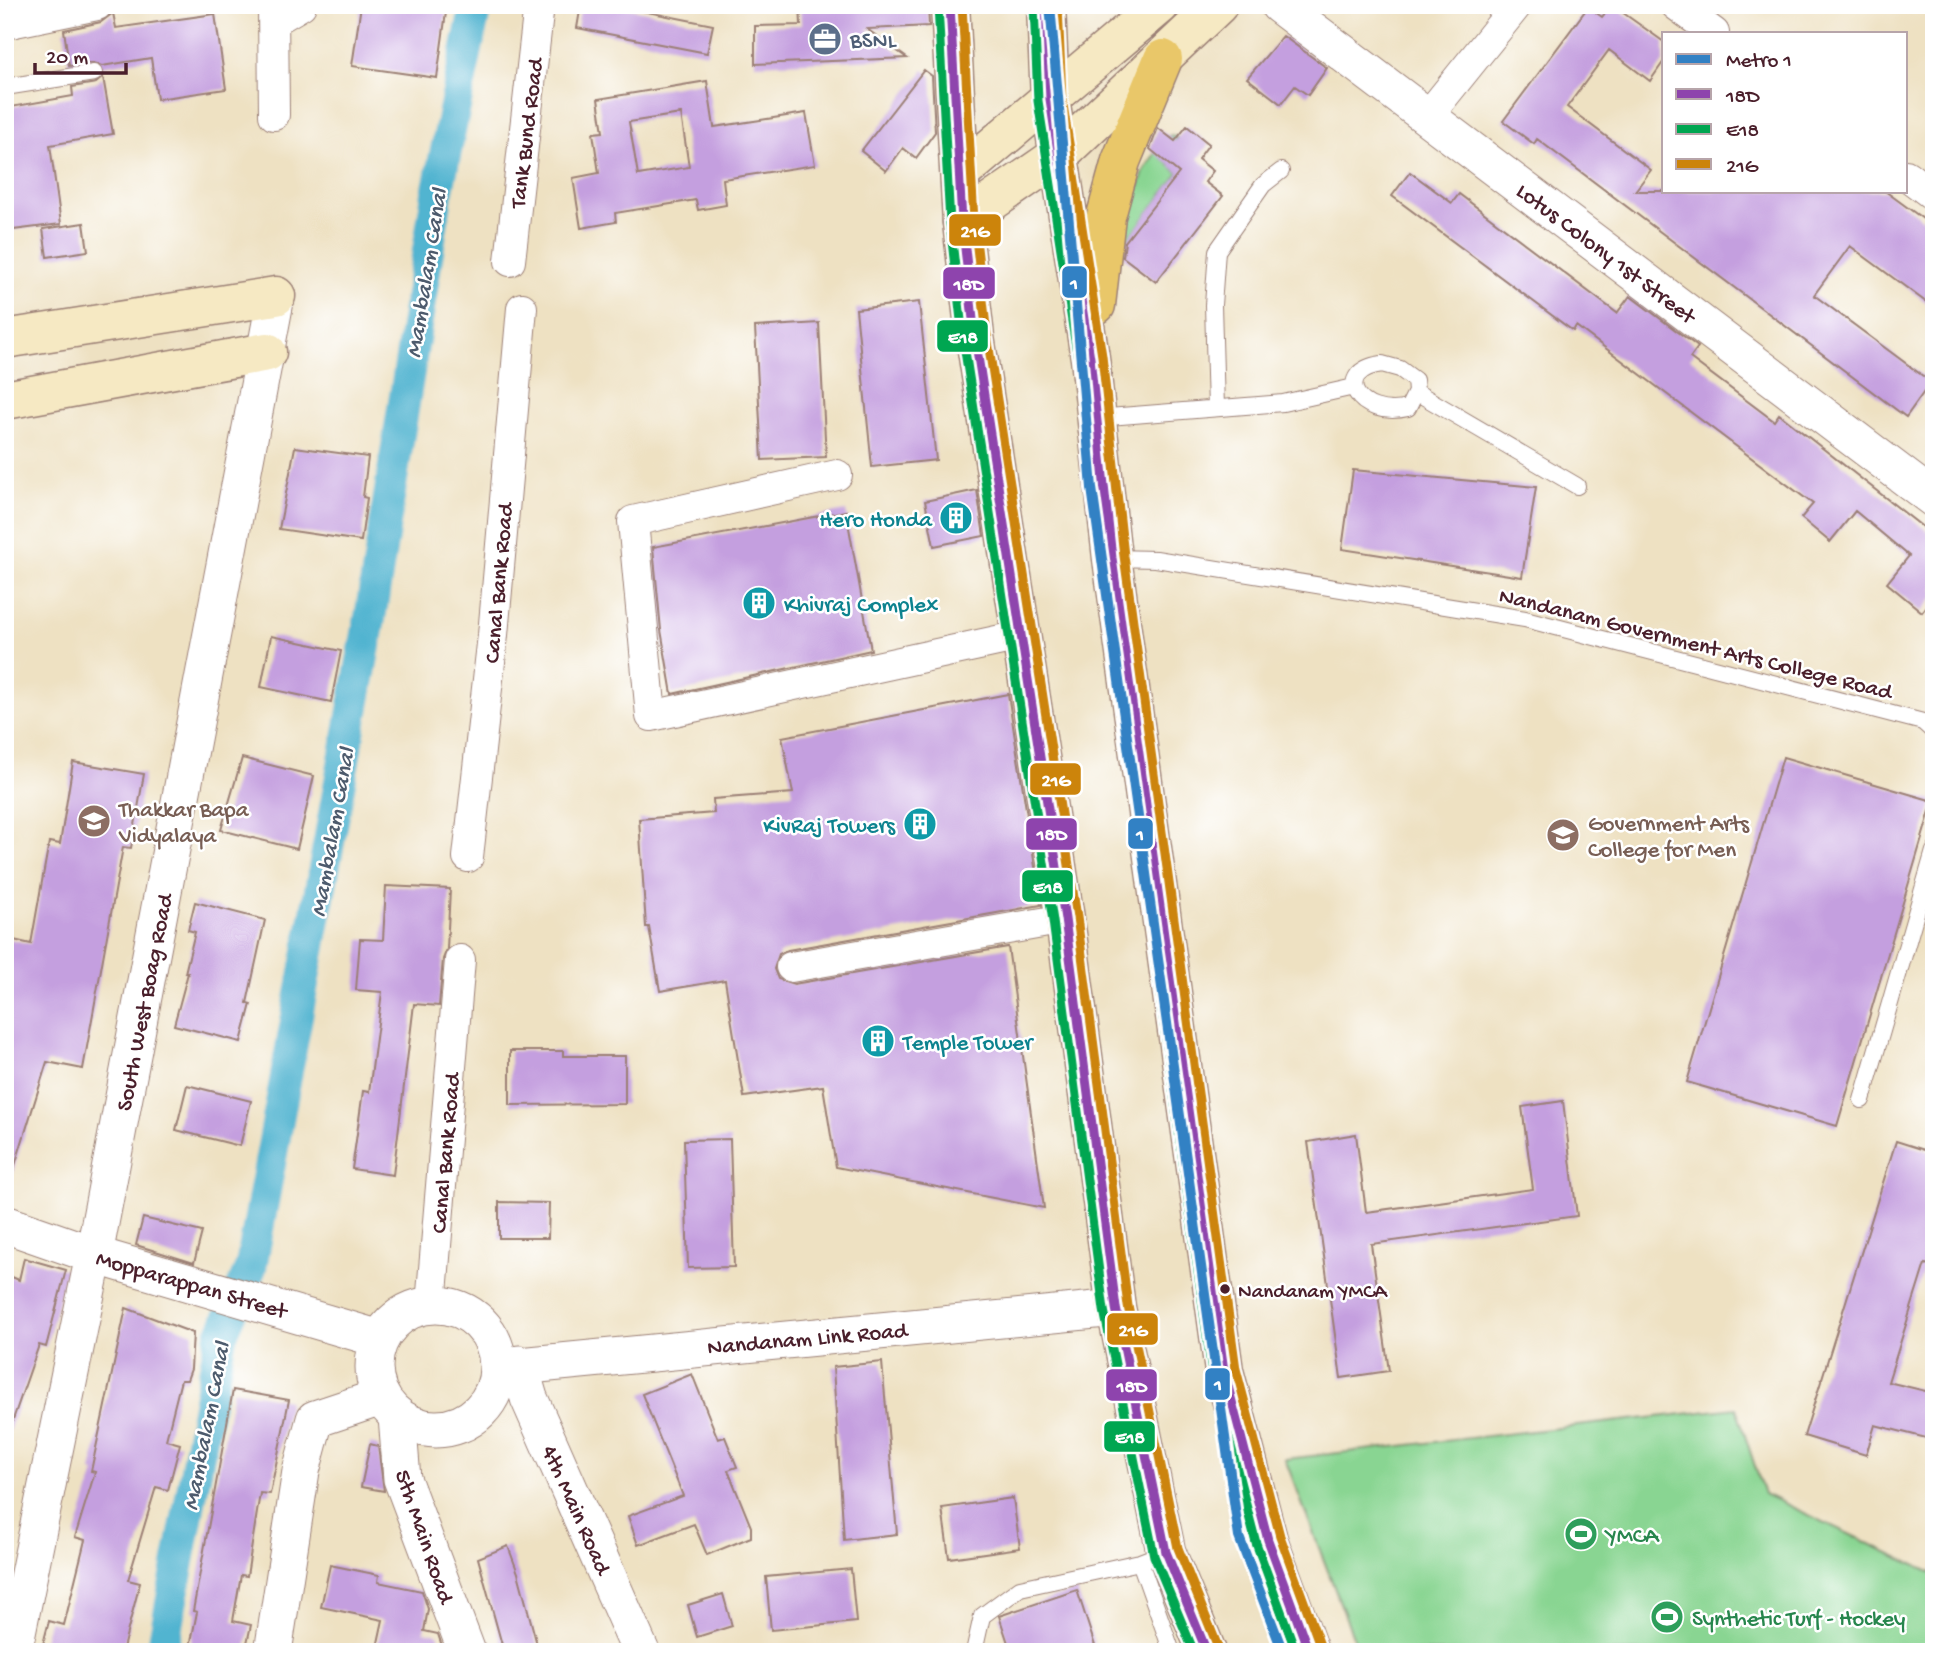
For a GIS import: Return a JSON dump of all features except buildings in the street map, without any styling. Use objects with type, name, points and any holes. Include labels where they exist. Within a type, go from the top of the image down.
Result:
[{"type":"main road","points":[[950,5],[962,222],[975,337],[1065,919],[1116,1308],[1153,1557],[1207,1652]]},
{"type":"main road","points":[[1045,5],[1050,99],[1090,358],[1112,558],[1224,1371],[1268,1540],[1309,1652]]},
{"type":"main road","points":[[961,173],[1160,5]]},
{"type":"main road","points":[[962,222],[1059,155],[1218,5]]},
{"type":"main road","points":[[1090,358],[1106,216],[1121,161],[1163,59]]},
{"type":"main road","points":[[5,339],[276,296]]},
{"type":"main road","points":[[5,400],[267,352]]},
{"type":"street","points":[[5,23],[40,11],[97,5]]},
{"type":"street","points":[[274,115],[273,13],[301,5]]},
{"type":"street","name":"Tank Bund Road","points":[[510,261],[539,5]]},
{"type":"street","name":"Lotus Colony 1st Street","points":[[1279,5],[1934,499]]},
{"type":"street","points":[[1427,117],[1517,5]]},
{"type":"street","points":[[1676,5],[1713,32]]},
{"type":"street","points":[[1908,176],[1934,196]]},
{"type":"street","name":"South West Boag Road","points":[[13,1652],[94,1255],[276,296]]},
{"type":"street","name":"Canal Bank Road","points":[[468,857],[493,635],[522,308]]},
{"type":"street","points":[[837,475],[633,521],[651,716],[1020,636]]},
{"type":"street","points":[[791,967],[1065,919]]},
{"type":"street","name":"Canal Bank Road","points":[[431,1305],[460,960]]},
{"type":"street","name":"Mopparappan Street","points":[[5,1224],[94,1255],[380,1339]]},
{"type":"street","points":[[431,1305],[452,1307],[471,1315],[486,1329],[495,1348],[509,1366],[485,1405],[471,1419],[453,1427],[433,1429],[414,1426],[389,1407],[375,1380],[375,1359],[380,1339],[401,1315],[431,1305]]},
{"type":"street","name":"Nandanam Link Road","points":[[509,1366],[1116,1308]]},
{"type":"street","name":"4th Main Road","points":[[509,1366],[530,1398],[641,1652]]},
{"type":"street","points":[[273,1652],[301,1471],[315,1419],[389,1407]]},
{"type":"street","name":"5th Main Road","points":[[389,1407],[402,1479],[458,1645]]},
{"type":"lane","points":[[5,87],[94,73]]},
{"type":"lane","points":[[1216,408],[1213,305],[1217,251],[1263,185],[1281,171]]},
{"type":"lane","points":[[1382,364],[1400,369],[1415,380],[1416,392],[1408,408],[1381,410],[1365,405],[1354,387],[1358,374],[1368,366],[1382,364]]},
{"type":"lane","points":[[1096,418],[1283,403],[1354,387]]},
{"type":"lane","points":[[1416,392],[1577,486]]},
{"type":"lane","name":"Nandanam Government Arts College Road","points":[[1112,558],[1156,559],[1525,618],[1923,722],[1934,732]]},
{"type":"lane","points":[[1862,1100],[1934,851]]},
{"type":"lane","points":[[974,1652],[982,1616],[1020,1588],[1153,1557],[1172,1652]]},
{"type":"green space","points":[[1172,135],[1177,138],[1162,158],[1179,173],[1118,252],[1144,171],[1165,137]]},
{"type":"green space","name":"YMCA","points":[[1736,1408],[1764,1494],[1934,1574],[1934,1652],[1359,1652],[1285,1459]]},
{"type":"waterway","name":"Mambalam Canal","points":[[162,1652],[221,1336],[251,1267],[370,618],[437,194],[476,5]]},
{"type":"metro line","name":"1","points":[[1050,5],[1092,488],[1239,1537],[1283,1652]]},
{"type":"transit line","name":"18D","points":[[950,5],[962,222],[975,337],[1065,919],[1116,1308],[1166,1552],[1207,1652]]},
{"type":"transit line","name":"21G","points":[[962,5],[974,221],[987,335],[1077,917],[1128,1306],[1178,1548],[1218,1647]]},
{"type":"transit line","name":"18D","points":[[1046,5],[1050,99],[1090,358],[1112,558],[1224,1371],[1268,1540],[1309,1652]]},
{"type":"transit line","name":"21G","points":[[1058,5],[1062,98],[1102,356],[1124,556],[1236,1369],[1280,1536],[1321,1648]]},
{"type":"transit line","name":"E18","points":[[938,6],[950,223],[963,338],[1053,921],[1104,1310],[1154,1556],[1194,1652]]},
{"type":"transit line","name":"E18","points":[[1034,6],[1038,101],[1078,360],[1100,560],[1212,1373],[1256,1543],[1296,1652]]},
{"type":"place","name":"BSNL","points":[[825,39]]},
{"type":"place","name":"Hero Honda","points":[[956,518]]},
{"type":"place","name":"Khivraj Complex","points":[[759,603]]},
{"type":"place","name":"Thakkar Bapa Vidyalaya","points":[[94,821]]},
{"type":"place","name":"KivRaj Towers","points":[[920,824]]},
{"type":"place","name":"Government Arts College for Men","points":[[1563,835]]},
{"type":"place","name":"Temple Tower","points":[[878,1041]]},
{"type":"place","name":"Nandanam YMCA","points":[[1225,1289]]},
{"type":"place","name":"YMCA","points":[[1581,1534]]},
{"type":"place","name":"Synthetic Turf - Hockey","points":[[1667,1617]]}]
